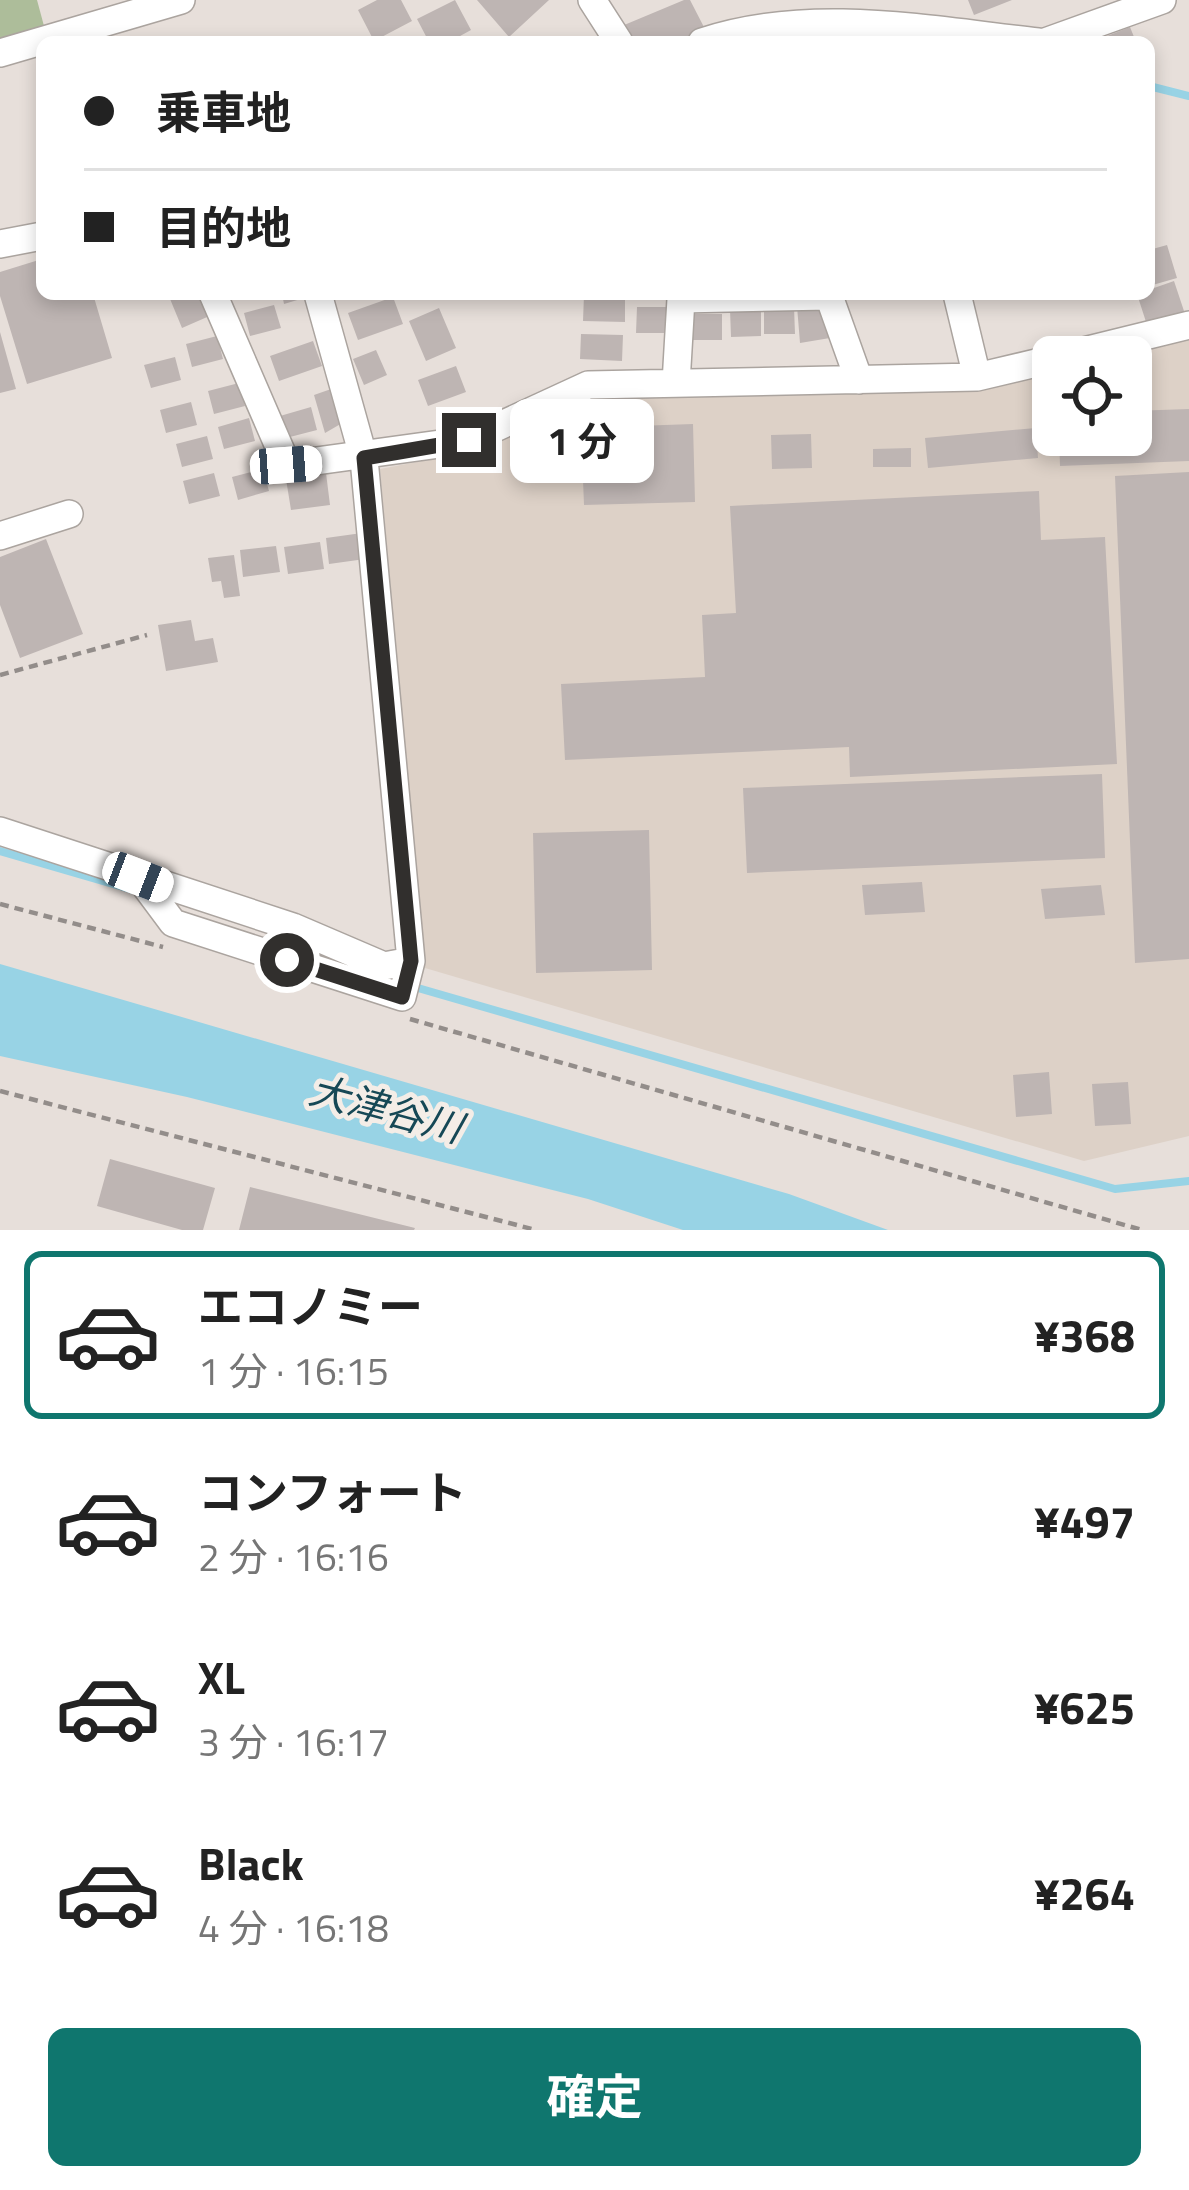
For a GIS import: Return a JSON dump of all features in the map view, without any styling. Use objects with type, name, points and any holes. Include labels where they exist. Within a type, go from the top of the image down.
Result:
[{"type":"street","points":[[58,36],[182,0]]},
{"type":"street","points":[[592,0],[615,36]]},
{"type":"street","points":[[1059,36],[1162,0]]},
{"type":"street","points":[[720,36],[779,24],[933,36]]},
{"type":"street","points":[[0,53],[36,43]]},
{"type":"street","points":[[0,244],[36,237]]},
{"type":"street","points":[[215,300],[286,465],[364,458],[469,440],[588,385],[977,377],[1032,364]]},
{"type":"street","points":[[0,831],[138,877],[172,923],[402,997],[411,961],[364,458],[320,300]]},
{"type":"street","points":[[676,383],[681,300]]},
{"type":"street","points":[[831,300],[859,380]]},
{"type":"street","points":[[958,300],[977,377]]},
{"type":"street","points":[[1145,336],[1189,325]]},
{"type":"street","points":[[0,536],[69,514]]},
{"type":"path","points":[[0,674],[147,635]]},
{"type":"path","points":[[0,904],[168,948]]},
{"type":"path","points":[[396,1015],[1142,1230]]},
{"type":"path","points":[[0,1091],[536,1230]]},
{"type":"shaded area","points":[[1189,332],[1189,1136],[1084,1161],[425,968],[380,469],[470,452],[591,392],[1032,365],[1032,456],[1152,456],[1152,341]]},
{"type":"green space","points":[[0,0],[37,0],[44,26],[0,38]]},
{"type":"water","name":"大津谷川","points":[[0,964],[789,1194],[888,1230],[683,1230],[588,1199],[187,1097],[0,1056]]},
{"type":"building","points":[[377,0],[401,0],[412,21],[384,36],[371,36],[358,10]]},
{"type":"building","points":[[455,0],[471,30],[460,36],[426,36],[417,19]]},
{"type":"building","points":[[477,0],[549,0],[510,36]]},
{"type":"building","points":[[690,0],[706,31],[695,36],[622,36],[617,28]]},
{"type":"building","points":[[968,0],[1012,0],[974,15]]},
{"type":"building","points":[[1130,27],[1134,36],[1107,36]]},
{"type":"building","points":[[1167,245],[1177,278],[1155,284],[1155,248]]},
{"type":"building","points":[[36,261],[36,300],[95,300],[112,358],[27,384],[0,296],[0,272]]},
{"type":"building","points":[[1174,281],[1185,314],[1147,325],[1139,300],[1155,300],[1155,288]]},
{"type":"building","points":[[170,300],[208,300],[214,314],[182,328]]},
{"type":"building","points":[[394,300],[403,324],[358,340],[348,313]]},
{"type":"building","points":[[584,300],[625,300],[625,322],[583,321]]},
{"type":"building","points":[[274,305],[281,328],[250,336],[244,313]]},
{"type":"building","points":[[828,305],[830,338],[800,343],[797,306]]},
{"type":"building","points":[[637,307],[671,307],[671,333],[636,333]]},
{"type":"building","points":[[764,307],[794,307],[795,334],[764,334]]},
{"type":"building","points":[[439,308],[456,348],[426,361],[409,321]]},
{"type":"building","points":[[730,309],[761,309],[761,336],[731,337]]},
{"type":"building","points":[[687,314],[722,314],[722,340],[687,340]]},
{"type":"building","points":[[0,332],[16,389],[0,393]]},
{"type":"building","points":[[581,334],[623,335],[622,361],[580,359]]},
{"type":"building","points":[[217,336],[223,359],[192,367],[186,344]]},
{"type":"building","points":[[313,341],[322,366],[279,381],[270,356]]},
{"type":"building","points":[[376,350],[387,375],[364,385],[353,359]]},
{"type":"building","points":[[175,357],[181,380],[151,388],[144,365]]},
{"type":"building","points":[[456,366],[466,392],[428,406],[418,380]]},
{"type":"building","points":[[239,383],[245,406],[214,414],[208,391]]},
{"type":"building","points":[[334,388],[344,422],[325,433],[314,395]]},
{"type":"building","points":[[191,402],[197,425],[166,433],[160,410]]},
{"type":"building","points":[[311,407],[317,430],[286,438],[280,416]]},
{"type":"building","points":[[1189,409],[1189,461],[1060,466],[1060,456],[1152,456],[1152,410]]},
{"type":"building","points":[[249,418],[255,441],[224,449],[218,427]]},
{"type":"building","points":[[693,424],[695,502],[584,505],[581,428]]},
{"type":"building","points":[[1032,428],[1032,456],[1038,458],[928,468],[925,438]]},
{"type":"building","points":[[811,434],[812,468],[772,469],[771,435]]},
{"type":"building","points":[[207,436],[213,459],[182,467],[176,444]]},
{"type":"building","points":[[911,448],[911,467],[873,467],[873,449]]},
{"type":"building","points":[[263,469],[269,491],[238,500],[232,477]]},
{"type":"building","points":[[1189,472],[1189,959],[1135,963],[1115,476]]},
{"type":"building","points":[[214,473],[220,496],[189,504],[183,481]]},
{"type":"building","points":[[326,473],[330,505],[291,510],[286,479]]},
{"type":"building","points":[[1039,491],[1041,540],[1105,537],[1117,764],[850,777],[849,747],[565,760],[561,684],[705,677],[702,615],[736,613],[730,506]]},
{"type":"building","points":[[362,533],[365,559],[329,564],[326,538]]},
{"type":"building","points":[[46,539],[83,634],[20,658],[0,605],[0,557]]},
{"type":"building","points":[[320,542],[324,569],[288,574],[284,547]]},
{"type":"building","points":[[276,546],[280,572],[243,577],[240,550]]},
{"type":"building","points":[[234,555],[240,596],[224,598],[221,581],[212,582],[208,558]]},
{"type":"building","points":[[191,620],[195,641],[213,638],[218,662],[166,671],[158,625]]},
{"type":"building","points":[[1102,774],[1105,858],[747,873],[743,788]]},
{"type":"building","points":[[649,830],[652,970],[536,973],[533,833]]},
{"type":"building","points":[[922,882],[925,912],[865,915],[862,885]]},
{"type":"building","points":[[1101,885],[1105,915],[1045,919],[1041,889]]},
{"type":"building","points":[[1049,1072],[1052,1114],[1016,1117],[1013,1075]]},
{"type":"building","points":[[1128,1082],[1131,1124],[1095,1126],[1092,1084]]},
{"type":"building","points":[[110,1159],[215,1188],[203,1230],[182,1230],[97,1206]]},
{"type":"building","points":[[250,1187],[415,1228],[239,1230]]},
{"type":"waterway","points":[[1155,88],[1189,96]]},
{"type":"waterway","points":[[0,851],[137,891]]},
{"type":"waterway","points":[[411,986],[1115,1189],[1189,1181]]},
{"type":"route","points":[[287,960],[402,997],[411,961],[364,458],[469,440]]}]
